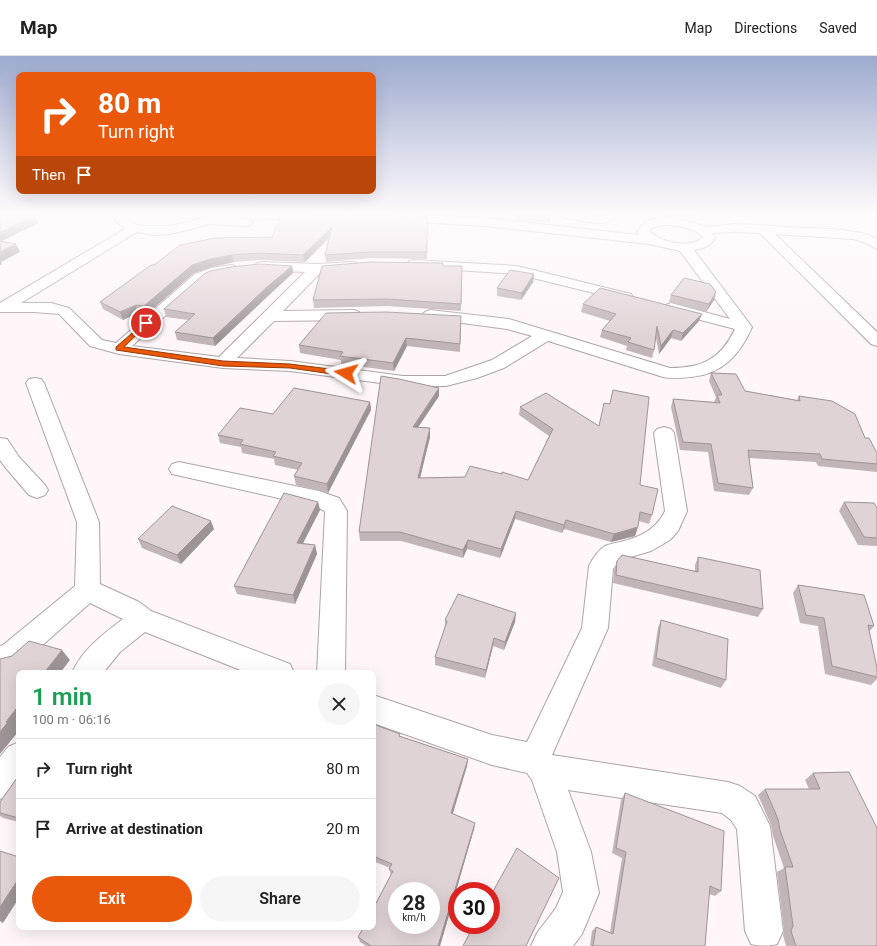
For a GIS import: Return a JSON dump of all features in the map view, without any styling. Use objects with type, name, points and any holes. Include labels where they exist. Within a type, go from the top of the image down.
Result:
[{"type":"street","points":[[1,309],[89,256]]},
{"type":"street","points":[[691,256],[744,327]]},
{"type":"street","points":[[791,256],[873,334]]},
{"type":"street","points":[[403,264],[450,265],[517,270],[639,300]]},
{"type":"street","points":[[119,348],[200,277],[212,272],[244,267],[317,268],[363,265]]},
{"type":"street","points":[[223,363],[317,268]]},
{"type":"street","points":[[661,306],[744,327]]},
{"type":"street","points":[[1,309],[34,307],[51,308],[64,311],[96,343],[119,348],[223,363],[290,366],[403,381],[446,381],[472,374],[498,364],[546,335]]},
{"type":"street","points":[[268,316],[367,314]]},
{"type":"street","points":[[418,314],[509,324],[669,373],[680,374],[704,371],[714,366],[738,342],[744,327]]},
{"type":"street","points":[[0,658],[10,656],[86,590],[88,522],[35,382]]},
{"type":"street","points":[[550,946],[569,921],[581,893],[574,852],[540,765],[594,628],[601,566],[612,553],[643,545],[662,534],[670,525],[676,511],[664,433]]},
{"type":"street","points":[[0,444],[12,462],[37,490]]},
{"type":"street","points":[[179,469],[320,499],[331,504],[336,511],[331,670]]},
{"type":"street","points":[[86,590],[130,610],[142,619],[272,670]]},
{"type":"street","points":[[88,670],[110,644],[142,619]]},
{"type":"street","points":[[376,710],[540,765],[728,798],[742,808],[753,826],[764,931]]},
{"type":"street","points":[[0,783],[16,762]]},
{"type":"building","points":[[166,256],[229,256],[210,259],[192,265],[144,306],[136,305],[120,312],[100,302],[151,265],[154,265]]},
{"type":"building","points":[[370,262],[443,263],[443,266],[462,266],[461,304],[387,299],[313,300],[322,266]]},
{"type":"building","points":[[260,264],[292,266],[267,287],[213,338],[175,332],[195,314],[164,309],[204,274],[210,271],[231,267]]},
{"type":"building","points":[[510,270],[534,274],[522,293],[497,288]]},
{"type":"building","points":[[684,278],[710,284],[716,292],[709,304],[671,295]]},
{"type":"building","points":[[600,288],[702,314],[683,333],[673,330],[661,346],[657,326],[654,350],[628,342],[631,338],[602,330],[616,314],[583,304]]},
{"type":"building","points":[[386,312],[461,316],[460,344],[406,338],[393,363],[340,356],[343,352],[299,345],[326,313]]},
{"type":"building","points":[[711,373],[736,374],[745,391],[800,401],[799,396],[832,401],[855,414],[865,438],[869,438],[877,453],[877,464],[822,459],[820,454],[748,450],[753,488],[718,483],[711,444],[683,442],[673,399],[720,403],[717,395],[722,395]]},
{"type":"building","points":[[381,376],[439,388],[413,427],[430,428],[418,478],[465,477],[470,466],[502,474],[502,472],[528,480],[553,429],[520,407],[546,393],[599,426],[604,403],[610,404],[613,390],[649,397],[640,485],[658,489],[652,515],[640,512],[638,527],[614,534],[566,520],[564,525],[516,511],[501,549],[468,540],[463,550],[400,532],[359,532]]},
{"type":"building","points":[[294,388],[370,402],[327,484],[294,476],[302,463],[273,456],[276,452],[240,444],[243,440],[218,435],[240,408],[273,414]]},
{"type":"building","points":[[284,493],[318,502],[297,543],[315,545],[293,595],[234,586]]},
{"type":"building","points":[[844,502],[874,503],[877,508],[877,538],[864,537]]},
{"type":"building","points":[[172,506],[211,521],[177,555],[138,539]]},
{"type":"building","points":[[622,555],[698,572],[698,557],[760,570],[763,609],[616,575],[617,561]]},
{"type":"building","points":[[798,585],[864,595],[874,626],[868,625],[877,668],[877,677],[832,666],[824,618],[806,615]]},
{"type":"building","points":[[458,594],[516,613],[505,642],[494,638],[486,670],[435,657],[447,621],[445,620]]},
{"type":"building","points":[[661,620],[728,639],[726,680],[656,658]]},
{"type":"building","points":[[29,641],[62,650],[46,670],[16,670],[16,709],[0,732],[0,659],[12,656]]},
{"type":"building","points":[[376,725],[400,734],[399,736],[468,759],[451,813],[475,823],[457,882],[448,882],[448,913],[438,946],[371,946],[358,937],[362,930],[376,930],[376,903],[393,871],[389,869],[392,864],[376,857]]},
{"type":"building","points":[[849,772],[877,828],[877,946],[796,946],[791,931],[793,926],[785,867],[793,867],[780,830],[778,819],[765,789],[820,789],[813,773]]},
{"type":"building","points":[[16,779],[16,817],[0,813],[0,802]]},
{"type":"building","points":[[625,793],[724,831],[721,891],[710,886],[705,946],[593,946],[596,927],[613,934],[626,852],[616,848]]},
{"type":"building","points":[[517,848],[559,878],[526,946],[463,946],[469,934],[500,934],[500,882],[498,882]]},
{"type":"building","points":[[0,851],[16,856],[16,883],[0,907]]},
{"type":"route","points":[[146,323],[119,348],[223,363],[290,366],[346,373]]}]
